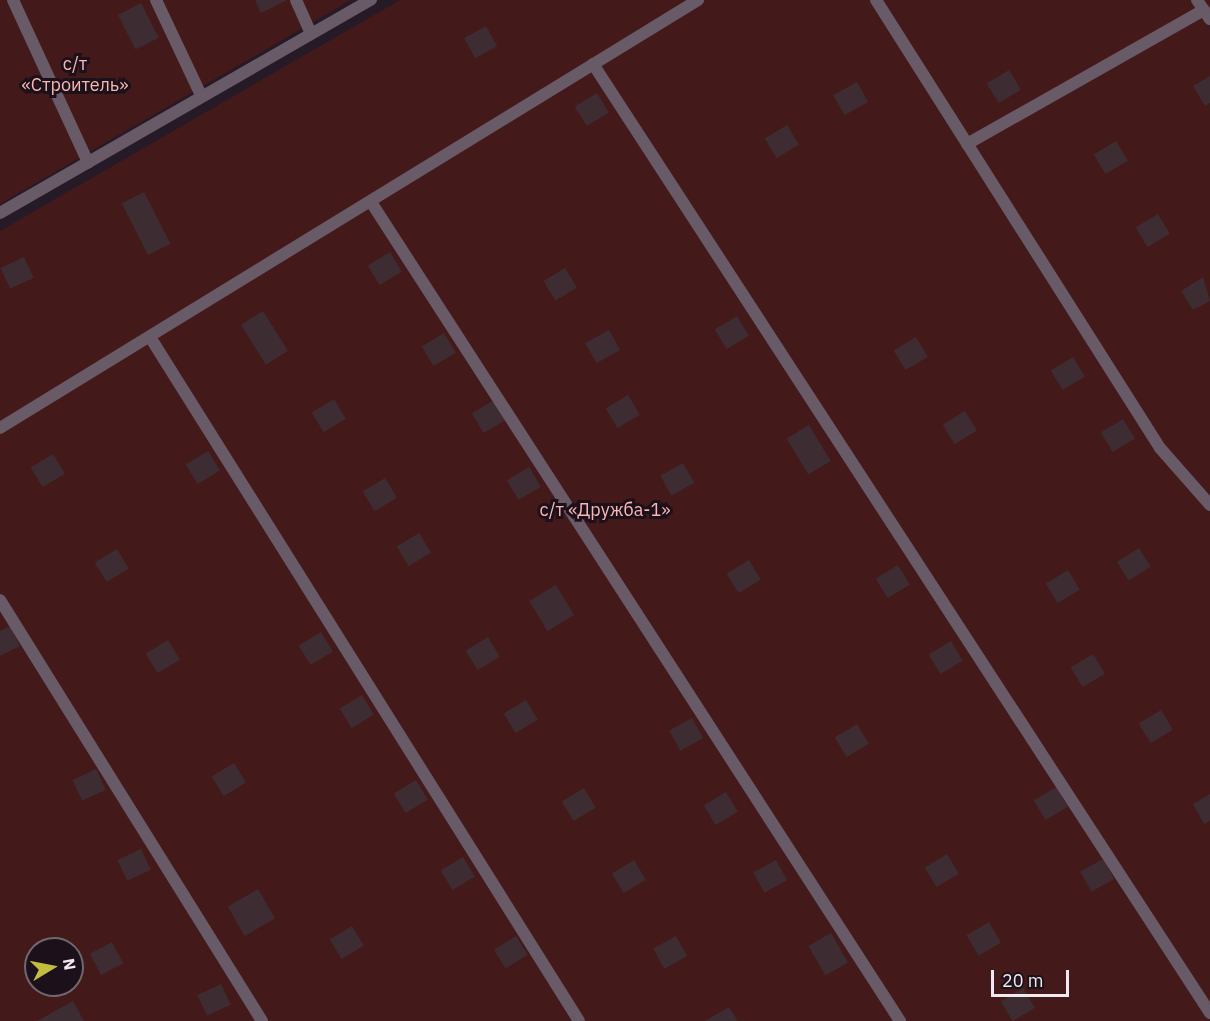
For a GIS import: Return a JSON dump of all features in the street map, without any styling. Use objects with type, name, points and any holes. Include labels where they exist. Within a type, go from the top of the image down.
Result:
[{"type":"lane","points":[[13,0],[88,162]]},
{"type":"lane","points":[[156,0],[201,95]]},
{"type":"lane","points":[[296,0],[310,31]]},
{"type":"lane","points":[[0,213],[310,31],[371,0]]},
{"type":"lane","points":[[0,428],[698,0]]},
{"type":"lane","points":[[876,0],[1160,448],[1210,505]]},
{"type":"lane","points":[[967,144],[1203,10]]},
{"type":"lane","points":[[593,64],[1210,1013]]},
{"type":"lane","points":[[371,202],[900,1021]]},
{"type":"lane","points":[[150,337],[579,1021]]},
{"type":"lane","points":[[0,600],[262,1021]]},
{"type":"green space","name":"с/т «Строитель»","points":[[0,0],[351,0],[0,204]]},
{"type":"green space","name":"с/т «Дружба-1»","points":[[400,0],[1210,0],[1210,1021],[0,1021],[0,231]]},
{"type":"building","points":[[255,0],[287,0],[261,13]]},
{"type":"building","points":[[141,3],[159,38],[136,50],[118,15]]},
{"type":"building","points":[[486,26],[497,46],[475,58],[464,38]]},
{"type":"building","points":[[1009,70],[1021,90],[999,103],[987,83]]},
{"type":"building","points":[[1210,76],[1210,103],[1205,106],[1193,86]]},
{"type":"building","points":[[857,82],[868,102],[845,115],[833,95]]},
{"type":"building","points":[[597,93],[609,113],[587,126],[575,106]]},
{"type":"building","points":[[787,125],[799,145],[777,158],[765,138]]},
{"type":"building","points":[[1116,141],[1128,161],[1106,174],[1094,154]]},
{"type":"building","points":[[144,192],[170,244],[148,255],[122,203]]},
{"type":"building","points":[[1158,214],[1170,234],[1148,247],[1136,227]]},
{"type":"building","points":[[390,252],[402,272],[380,285],[368,265]]},
{"type":"building","points":[[24,257],[34,278],[10,289],[0,268]]},
{"type":"building","points":[[565,268],[577,288],[555,301],[544,281]]},
{"type":"building","points":[[1203,277],[1210,301],[1193,310],[1181,291]]},
{"type":"building","points":[[263,311],[288,351],[266,365],[241,325]]},
{"type":"building","points":[[737,316],[749,336],[727,349],[715,329]]},
{"type":"building","points":[[609,330],[620,350],[597,363],[585,343]]},
{"type":"building","points":[[444,333],[456,353],[434,366],[422,346]]},
{"type":"building","points":[[916,337],[928,357],[906,370],[894,350]]},
{"type":"building","points":[[1073,357],[1085,377],[1063,390],[1051,370]]},
{"type":"building","points":[[628,395],[640,415],[618,428],[606,408]]},
{"type":"building","points":[[334,399],[346,419],[324,432],[312,412]]},
{"type":"building","points":[[494,400],[506,420],[484,433],[472,413]]},
{"type":"building","points":[[965,411],[977,431],[955,444],[943,424]]},
{"type":"building","points":[[1123,419],[1135,439],[1113,452],[1101,432]]},
{"type":"building","points":[[809,425],[831,461],[808,474],[787,438]]},
{"type":"building","points":[[208,451],[220,471],[198,484],[186,464]]},
{"type":"building","points":[[53,454],[65,474],[43,487],[31,467]]},
{"type":"building","points":[[683,463],[694,483],[671,496],[660,476]]},
{"type":"building","points":[[529,467],[541,487],[519,500],[507,480]]},
{"type":"building","points":[[385,478],[397,498],[375,511],[363,491]]},
{"type":"building","points":[[419,533],[431,553],[409,566],[397,546]]},
{"type":"building","points":[[1139,548],[1151,567],[1129,580],[1117,562]]},
{"type":"building","points":[[117,549],[129,569],[107,582],[95,562]]},
{"type":"building","points":[[749,560],[761,580],[739,593],[727,573]]},
{"type":"building","points":[[898,565],[910,585],[888,598],[876,578]]},
{"type":"building","points":[[1068,570],[1080,590],[1058,603],[1046,583]]},
{"type":"building","points":[[556,585],[574,615],[547,631],[529,601]]},
{"type":"building","points":[[10,626],[20,646],[0,656],[0,631]]},
{"type":"building","points":[[321,632],[333,652],[311,665],[299,645]]},
{"type":"building","points":[[488,637],[500,657],[478,670],[466,650]]},
{"type":"building","points":[[168,640],[180,660],[158,673],[146,653]]},
{"type":"building","points":[[951,641],[963,661],[941,674],[929,654]]},
{"type":"building","points":[[1093,654],[1105,674],[1083,687],[1071,667]]},
{"type":"building","points":[[362,695],[374,715],[352,728],[340,708]]},
{"type":"building","points":[[526,700],[538,720],[516,733],[504,713]]},
{"type":"building","points":[[1161,710],[1173,730],[1151,743],[1139,723]]},
{"type":"building","points":[[692,718],[703,738],[680,751],[669,731]]},
{"type":"building","points":[[857,724],[869,744],[847,757],[835,737]]},
{"type":"building","points":[[234,763],[246,783],[224,796],[212,776]]},
{"type":"building","points":[[96,769],[106,790],[82,801],[72,780]]},
{"type":"building","points":[[416,780],[428,800],[406,813],[394,793]]},
{"type":"building","points":[[1056,787],[1068,807],[1046,820],[1034,800]]},
{"type":"building","points":[[584,788],[596,808],[574,821],[562,801]]},
{"type":"building","points":[[726,792],[738,812],[716,825],[704,805]]},
{"type":"building","points":[[1210,794],[1210,821],[1204,824],[1193,804]]},
{"type":"building","points":[[141,849],[151,870],[127,881],[117,860]]},
{"type":"building","points":[[947,854],[959,874],[937,887],[925,867]]},
{"type":"building","points":[[463,857],[475,877],[453,890],[441,870]]},
{"type":"building","points":[[1103,859],[1114,879],[1091,892],[1080,872]]},
{"type":"building","points":[[634,860],[646,880],[624,893],[612,873]]},
{"type":"building","points":[[776,860],[787,880],[764,893],[753,873]]},
{"type":"building","points":[[258,889],[275,918],[245,936],[228,906]]},
{"type":"building","points":[[989,922],[1001,943],[978,956],[966,935]]},
{"type":"building","points":[[352,926],[364,946],[342,959],[330,939]]},
{"type":"building","points":[[831,933],[848,962],[825,975],[808,946]]},
{"type":"building","points":[[516,936],[528,955],[506,968],[494,950]]},
{"type":"building","points":[[676,936],[687,956],[664,969],[653,949]]},
{"type":"building","points":[[112,942],[123,963],[101,975],[90,954]]},
{"type":"building","points":[[221,984],[231,1005],[207,1016],[197,995]]},
{"type":"building","points":[[1023,988],[1035,1008],[1012,1021],[1001,1001]]},
{"type":"building","points":[[73,1001],[84,1021],[37,1021]]},
{"type":"building","points":[[729,1007],[738,1021],[705,1021]]}]
